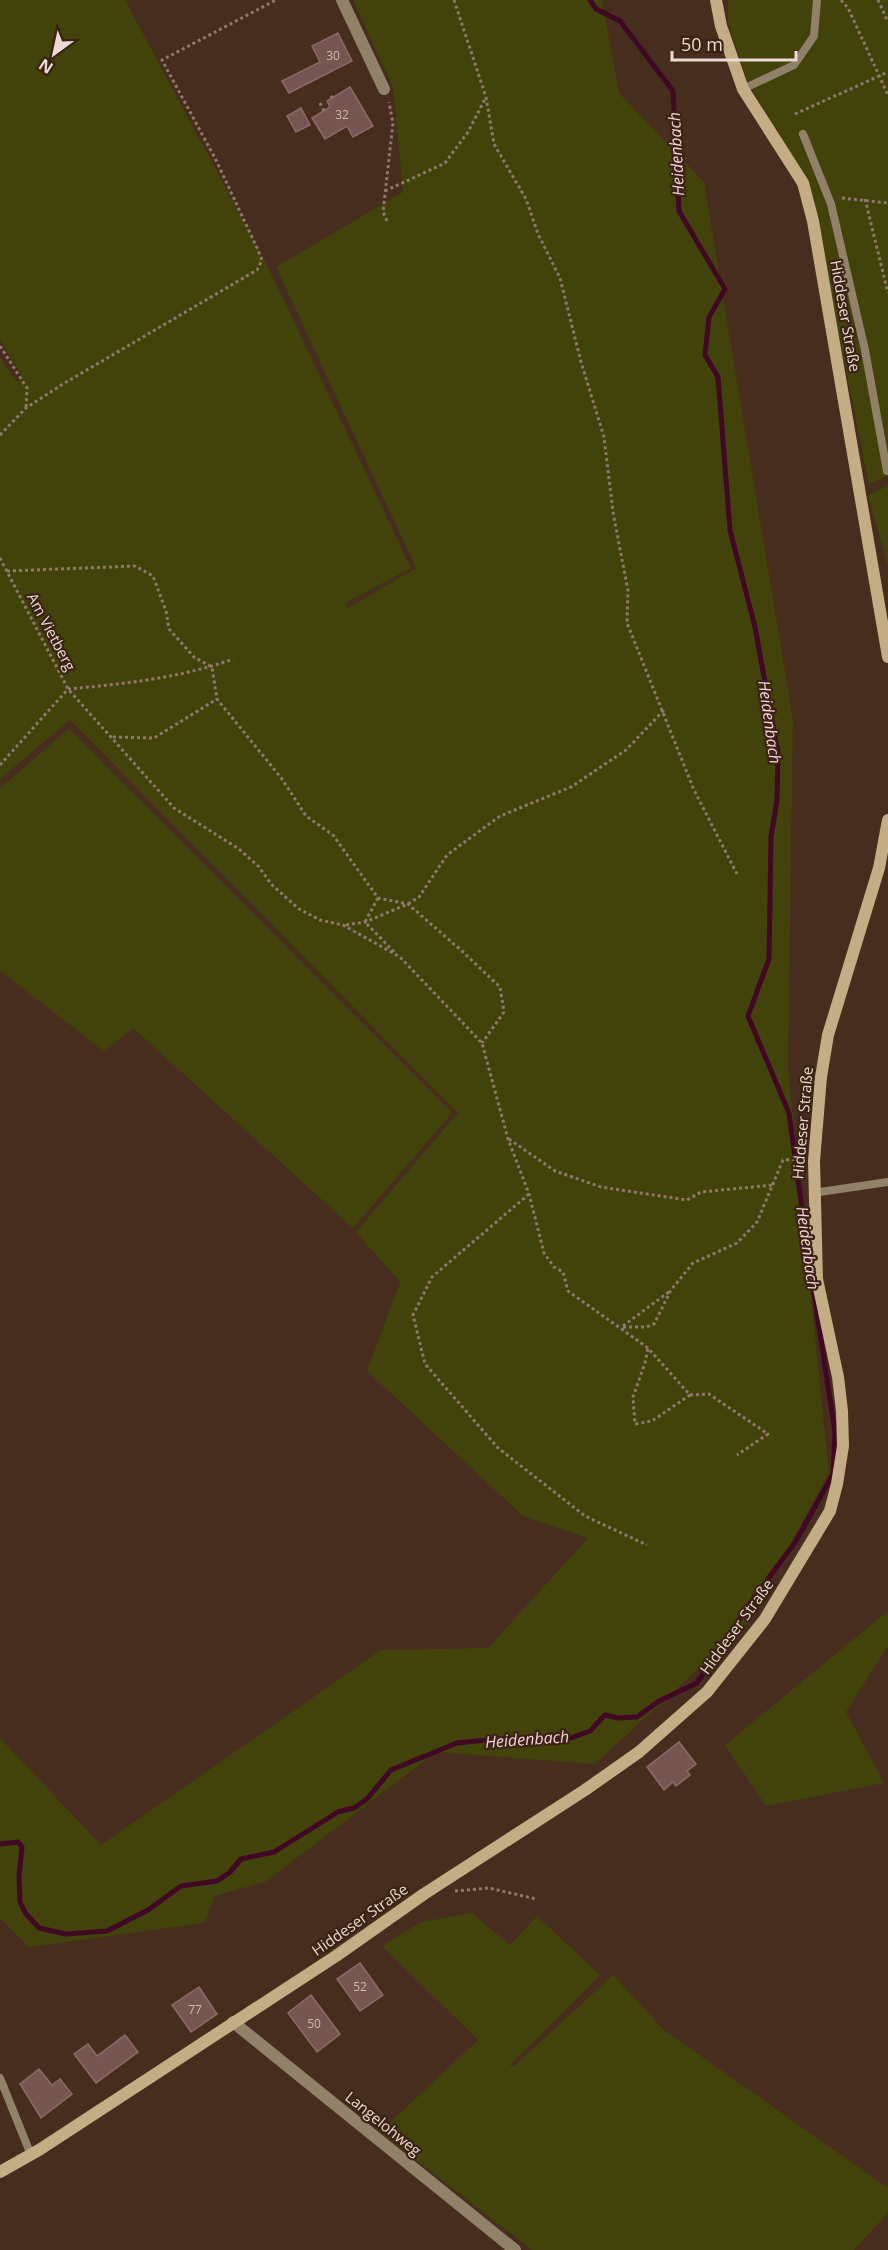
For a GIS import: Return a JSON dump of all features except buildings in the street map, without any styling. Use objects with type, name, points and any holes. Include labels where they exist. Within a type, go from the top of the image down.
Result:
[{"type":"main road","name":"Hiddeser Straße","points":[[716,0],[721,26],[742,89],[803,183],[813,221],[888,657]]},
{"type":"main road","name":"Hiddeser Straße","points":[[0,2172],[31,2155],[336,1956],[424,1894],[621,1765],[670,1727],[707,1692],[765,1619],[830,1510],[843,1446],[838,1377],[817,1279],[813,1193],[821,1077],[828,1035],[879,868],[888,820]]},
{"type":"street","points":[[342,0],[384,88]]},
{"type":"street","name":"Langelohweg","points":[[233,2022],[515,2250]]},
{"type":"lane","points":[[742,89],[794,65],[814,36],[817,0]]},
{"type":"lane","points":[[803,134],[828,197],[865,350],[887,471]]},
{"type":"lane","points":[[813,1193],[888,1182]]},
{"type":"lane","points":[[0,2078],[31,2155]]},
{"type":"path","points":[[0,435],[26,408],[257,270],[262,260],[253,240],[215,158],[162,60],[276,0]]},
{"type":"path","points":[[454,0],[486,97],[494,144],[526,199],[538,234],[560,278],[581,362],[604,437],[613,512],[628,591],[627,623],[664,710],[694,790],[737,874]]},
{"type":"path","points":[[841,0],[848,8],[881,75],[888,95]]},
{"type":"path","points":[[878,0],[888,22]]},
{"type":"path","points":[[795,114],[888,72]]},
{"type":"path","points":[[384,88],[392,109],[393,123],[383,212],[387,221]]},
{"type":"path","points":[[386,191],[445,163],[468,132],[486,97]]},
{"type":"path","points":[[320,103],[324,111]]},
{"type":"path","points":[[828,197],[888,203]]},
{"type":"path","points":[[865,199],[888,293]]},
{"type":"path","points":[[0,346],[27,388],[26,408]]},
{"type":"path","name":"Am Vietberg","points":[[0,558],[68,689],[0,765]]},
{"type":"path","points":[[7,572],[135,566],[153,576],[166,611],[169,629],[194,657],[212,667]]},
{"type":"path","points":[[68,689],[126,684],[212,667],[233,659]]},
{"type":"path","points":[[212,667],[217,699],[282,779],[306,816],[333,835],[378,898],[408,904],[500,987],[504,1012],[482,1043]]},
{"type":"path","points":[[68,689],[174,808],[238,849],[259,867],[273,885],[299,909],[320,920],[344,925],[400,957]]},
{"type":"path","points":[[112,737],[154,738],[217,699]]},
{"type":"path","points":[[344,925],[365,922],[419,897],[447,855],[500,816],[580,780],[626,750],[664,710]]},
{"type":"path","points":[[365,922],[378,898]]},
{"type":"path","points":[[365,922],[482,1043],[508,1139],[529,1194],[544,1253],[554,1266],[563,1272],[568,1291],[648,1348],[690,1395]]},
{"type":"path","points":[[508,1139],[555,1171],[601,1186],[687,1200],[712,1190],[773,1185]]},
{"type":"path","points":[[621,1328],[646,1327],[654,1324],[671,1290],[693,1263],[737,1243],[758,1222],[783,1160],[801,1159]]},
{"type":"path","points":[[529,1194],[432,1277],[413,1315],[425,1364],[498,1448],[585,1516],[647,1545]]},
{"type":"path","points":[[621,1328],[671,1290]]},
{"type":"path","points":[[648,1348],[633,1397],[635,1424],[652,1420],[690,1395],[709,1394],[768,1434],[737,1455]]},
{"type":"path","points":[[424,1894],[489,1888],[536,1899]]},
{"type":"shaded area","points":[[0,0],[125,0],[268,267],[411,568],[345,603],[348,608],[416,568],[276,267],[403,192],[393,87],[353,0],[602,0],[619,93],[704,182],[793,719],[788,1069],[829,1473],[746,1625],[595,1764],[436,1752],[265,1882],[215,1896],[204,1923],[29,1947],[0,1918],[0,1738],[101,1845],[381,1650],[488,1648],[588,1538],[523,1516],[367,1371],[400,1282],[356,1232],[458,1113],[70,720],[0,779],[0,357],[17,382],[22,376],[0,340]]},
{"type":"shaded area","points":[[727,0],[888,0],[888,476],[869,484],[808,181],[748,83],[728,23]]},
{"type":"shaded area","points":[[888,486],[888,566],[868,495]]},
{"type":"shaded area","points":[[69,729],[452,1113],[353,1228],[133,1028],[104,1051],[0,971],[0,788]]},
{"type":"shaded area","points":[[888,1611],[888,1646],[846,1712],[884,1783],[766,1806],[725,1745]]},
{"type":"shaded area","points":[[472,1913],[510,1945],[537,1916],[600,1975],[510,2065],[513,2067],[613,1975],[664,2030],[888,2188],[888,2213],[854,2250],[532,2250],[380,2132],[478,2040],[382,1946],[421,1922]]},
{"type":"waterway","name":"Heidenbach","points":[[590,0],[596,9],[620,21],[673,91],[679,211],[725,289],[709,317],[705,355],[718,377],[730,530],[755,627],[778,753],[777,800],[771,837],[769,959],[748,1016],[789,1113],[811,1275]]},
{"type":"waterway","name":"Heidenbach","points":[[0,1844],[18,1842],[22,1847],[19,1876],[20,1902],[26,1914],[39,1928],[66,1934],[107,1931],[148,1910],[181,1886],[217,1881],[229,1873],[241,1859],[274,1852],[338,1812],[354,1808],[367,1799],[391,1770],[457,1743],[497,1739],[568,1739],[590,1731],[605,1715],[618,1718],[637,1717],[659,1701],[697,1683],[748,1606],[796,1541],[833,1474],[835,1432],[813,1287]]}]
